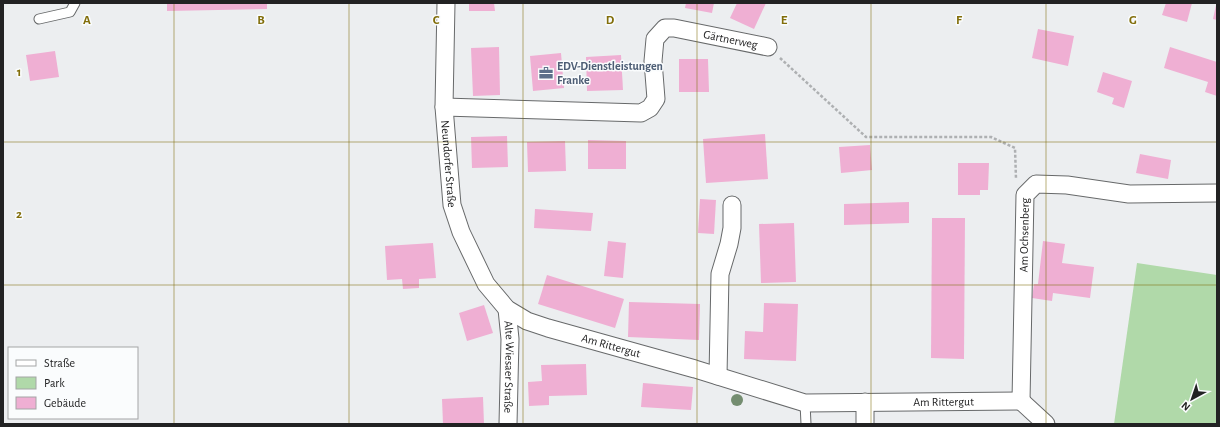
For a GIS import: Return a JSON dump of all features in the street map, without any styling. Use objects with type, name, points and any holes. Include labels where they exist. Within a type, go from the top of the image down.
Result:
[{"type":"street","name":"Neundorfer Straße","points":[[446,3],[444,107],[452,205],[460,232],[486,284],[507,309]]},
{"type":"street","name":"Gärtnerweg","points":[[444,107],[641,113],[650,108],[656,99],[653,61],[655,39],[665,28],[674,28],[768,47]]},
{"type":"street","name":"Am Ochsenberg","points":[[1021,401],[1026,206],[1025,195],[1036,184],[1067,185],[1129,194],[1217,193]]},
{"type":"street","points":[[718,376],[720,274],[730,244],[732,205]]},
{"type":"street","name":"Am Rittergut","points":[[507,309],[527,321],[548,328],[718,376],[805,403],[1021,401]]},
{"type":"street","name":"Alte Wiesaer Straße","points":[[507,309],[510,339],[508,424]]},
{"type":"street","points":[[1021,401],[1046,424]]},
{"type":"street","points":[[865,402],[865,424]]},
{"type":"lane","points":[[39,19],[70,12],[75,3]]},
{"type":"lane","points":[[805,403],[806,424]]},
{"type":"path","name":"Gärtnerweg","points":[[768,47],[866,137],[991,137],[1015,148],[1017,192],[1026,206]]},
{"type":"green space","points":[[1137,263],[1217,275],[1217,424],[1114,424]]},
{"type":"building","points":[[167,3],[267,3],[267,9],[167,11]]},
{"type":"building","points":[[469,3],[494,3],[495,11],[469,11]]},
{"type":"building","points":[[686,3],[714,3],[712,13],[685,8]]},
{"type":"building","points":[[737,3],[766,3],[754,29],[730,18]]},
{"type":"building","points":[[1166,3],[1192,3],[1187,22],[1162,15]]},
{"type":"building","points":[[1217,5],[1217,20],[1213,19]]},
{"type":"building","points":[[1038,29],[1074,36],[1068,66],[1032,58]]},
{"type":"building","points":[[499,47],[500,95],[473,96],[471,48]]},
{"type":"building","points":[[1170,47],[1217,62],[1217,96],[1205,92],[1208,82],[1164,68]]},
{"type":"building","points":[[55,51],[59,77],[30,81],[26,55]]},
{"type":"building","points":[[561,53],[564,88],[533,91],[530,56]]},
{"type":"building","points":[[621,55],[623,90],[587,91],[586,57]]},
{"type":"building","points":[[679,59],[708,59],[709,92],[679,92]]},
{"type":"building","points":[[1103,72],[1132,81],[1124,108],[1112,104],[1114,98],[1097,92]]},
{"type":"building","points":[[765,134],[768,179],[706,183],[703,139]]},
{"type":"building","points":[[507,136],[508,167],[472,168],[471,137]]},
{"type":"building","points":[[588,140],[626,141],[626,169],[588,169]]},
{"type":"building","points":[[565,141],[566,171],[528,172],[527,142]]},
{"type":"building","points":[[870,145],[872,170],[841,173],[839,147]]},
{"type":"building","points":[[1140,154],[1171,160],[1168,179],[1136,173]]},
{"type":"building","points":[[958,163],[989,163],[988,190],[980,190],[980,195],[958,195]]},
{"type":"building","points":[[700,199],[716,200],[714,234],[698,233]]},
{"type":"building","points":[[909,202],[909,223],[844,225],[844,204]]},
{"type":"building","points":[[535,209],[593,213],[591,231],[534,228]]},
{"type":"building","points":[[932,218],[965,218],[964,359],[931,358]]},
{"type":"building","points":[[794,223],[796,282],[761,283],[759,224]]},
{"type":"building","points":[[608,241],[626,243],[623,278],[604,276]]},
{"type":"building","points":[[1043,241],[1065,244],[1062,263],[1094,267],[1090,298],[1053,293],[1052,301],[1032,298],[1034,284],[1038,284]]},
{"type":"building","points":[[433,243],[436,278],[419,279],[419,288],[403,289],[402,279],[387,280],[385,246]]},
{"type":"building","points":[[547,275],[624,299],[615,328],[538,304]]},
{"type":"building","points":[[629,302],[700,304],[699,340],[628,337]]},
{"type":"building","points":[[764,303],[798,304],[796,361],[744,359],[745,331],[763,332]]},
{"type":"building","points":[[484,305],[493,333],[467,341],[459,313]]},
{"type":"building","points":[[586,364],[587,395],[549,396],[549,405],[529,406],[528,382],[542,381],[541,365]]},
{"type":"building","points":[[643,383],[693,387],[691,410],[641,407]]},
{"type":"building","points":[[483,397],[484,424],[443,424],[442,399]]},
{"type":"place","name":"EDV-Dienstleistungen Franke","points":[[546,73]]}]
